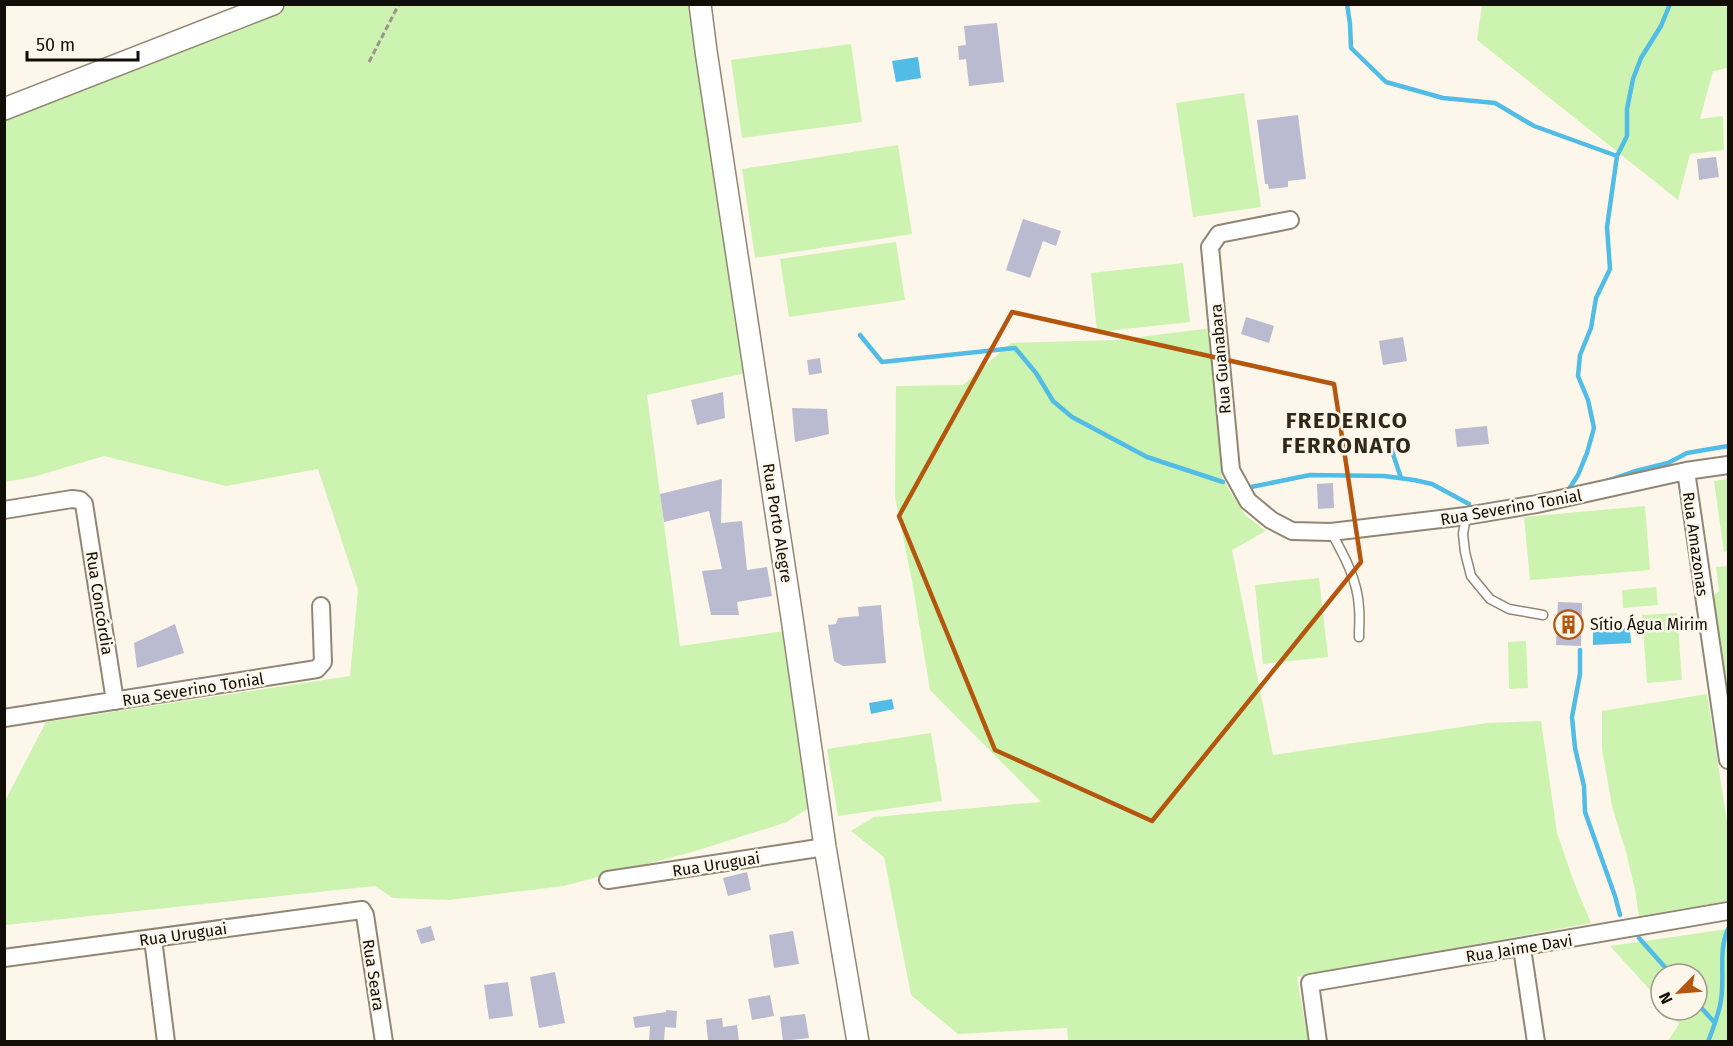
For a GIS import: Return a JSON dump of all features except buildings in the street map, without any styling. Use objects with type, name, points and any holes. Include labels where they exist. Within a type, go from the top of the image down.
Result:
[{"type":"street","points":[[4,109],[273,4]]},
{"type":"street","name":"Rua Porto Alegre","points":[[700,4],[825,847],[858,1041]]},
{"type":"street","name":"Rua Guanabara","points":[[1290,220],[1219,234],[1210,247],[1231,470],[1248,501],[1271,520],[1292,531]]},
{"type":"street","name":"Rua Severino Tonial","points":[[1292,531],[1331,532],[1466,516],[1537,504],[1686,471],[1728,465]]},
{"type":"street","name":"Rua Amazonas","points":[[1686,471],[1723,694],[1728,760]]},
{"type":"street","name":"Rua Concórdia","points":[[4,510],[72,498],[84,504],[115,701]]},
{"type":"street","name":"Rua Severino Tonial","points":[[4,718],[317,669],[323,662],[321,606]]},
{"type":"street","name":"Rua Uruguai","points":[[608,880],[825,847]]},
{"type":"street","name":"Rua Uruguai","points":[[4,958],[362,910]]},
{"type":"street","name":"Rua Seara","points":[[362,910],[384,1041]]},
{"type":"street","name":"Rua Jaime Davi","points":[[1318,1041],[1310,983],[1728,911]]},
{"type":"street","points":[[153,939],[166,1041]]},
{"type":"street","points":[[1522,948],[1536,1041]]},
{"type":"lane","points":[[1466,516],[1463,534],[1471,576],[1490,599],[1509,609],[1543,615]]},
{"type":"lane","points":[[1331,532],[1356,588],[1359,606],[1359,637]]},
{"type":"path","points":[[369,62],[399,4]]},
{"type":"highlighted area","points":[[1012,312],[1334,384],[1361,562],[1152,821],[995,750],[899,516]]},
{"type":"green space","points":[[281,5],[708,5],[759,370],[647,395],[680,646],[798,629],[824,798],[787,822],[692,852],[564,886],[449,900],[393,898],[375,886],[5,925],[5,801],[46,722],[350,676],[358,590],[318,469],[226,486],[104,456],[33,477],[5,482],[5,121]]},
{"type":"green space","points":[[1482,5],[1728,5],[1728,68],[1713,71],[1700,119],[1723,116],[1724,150],[1690,154],[1678,200],[1477,40]]},
{"type":"green space","points":[[851,44],[862,122],[742,138],[731,60]]},
{"type":"green space","points":[[1244,93],[1261,207],[1193,217],[1176,103]]},
{"type":"green space","points":[[898,145],[912,234],[755,258],[742,169]]},
{"type":"green space","points":[[896,242],[905,300],[789,317],[780,259]]},
{"type":"green space","points":[[1183,263],[1190,322],[1097,332],[1091,273]]},
{"type":"green space","points":[[1211,328],[1222,478],[1245,515],[1266,531],[1232,550],[1273,755],[1488,723],[1541,721],[1557,833],[1591,923],[1297,977],[1308,1041],[1068,1041],[1067,1028],[958,1034],[911,995],[884,857],[851,831],[874,817],[1041,802],[930,690],[913,586],[895,497],[896,386],[963,385],[1011,343],[1117,340]]},
{"type":"green space","points":[[1728,479],[1728,551],[1724,552],[1714,481]]},
{"type":"green space","points":[[1645,506],[1650,570],[1530,580],[1524,517]]},
{"type":"green space","points":[[1728,566],[1728,699],[1726,699],[1711,598],[1719,591],[1716,567]]},
{"type":"green space","points":[[1319,578],[1328,657],[1263,664],[1255,585]]},
{"type":"green space","points":[[1656,587],[1658,605],[1623,608],[1622,590]]},
{"type":"green space","points":[[1677,613],[1682,680],[1647,683],[1642,615]]},
{"type":"green space","points":[[1526,641],[1528,688],[1509,689],[1508,642]]},
{"type":"green space","points":[[1707,694],[1728,828],[1728,901],[1639,916],[1626,852],[1612,806],[1602,749],[1602,711]]},
{"type":"green space","points":[[931,733],[942,801],[838,816],[827,749]]},
{"type":"green space","points":[[1728,929],[1728,1041],[1668,1041],[1679,1024],[1677,1022],[1709,1022],[1709,962],[1649,962],[1649,989],[1610,946]]},
{"type":"water","points":[[918,57],[921,78],[896,82],[892,61]]},
{"type":"water","points":[[1630,628],[1631,643],[1593,645],[1593,629]]},
{"type":"water","points":[[892,699],[894,709],[871,714],[869,703]]},
{"type":"waterway","points":[[1347,4],[1351,48],[1386,82],[1443,98],[1495,103],[1534,126],[1617,156],[1607,227],[1610,269],[1596,298],[1591,328],[1580,355],[1578,376],[1588,400],[1594,428],[1578,475],[1567,492]]},
{"type":"waterway","points":[[1617,156],[1627,136],[1627,109],[1633,79],[1641,58],[1661,26],[1670,4]]},
{"type":"waterway","points":[[860,335],[882,362],[1015,348],[1036,373],[1053,401],[1072,417],[1147,457],[1223,482]]},
{"type":"waterway","points":[[1390,445],[1401,478]]},
{"type":"waterway","points":[[1607,481],[1668,463],[1687,453],[1728,446]]},
{"type":"waterway","points":[[1251,487],[1310,475],[1384,476],[1432,484],[1469,504]]},
{"type":"waterway","points":[[1580,650],[1580,674],[1572,717],[1575,748],[1584,786],[1585,812],[1620,915]]},
{"type":"waterway","points":[[1715,1023],[1721,1000],[1722,955],[1728,929]]},
{"type":"waterway","points":[[1639,938],[1660,962]]},
{"type":"waterway","points":[[1708,1042],[1715,1023],[1709,1016]]},
{"type":"place","name":"Sítio Água Mirim","points":[[1569,624]]},
{"type":"district","name":"FREDERICO FERRONATO","points":[[1347,432]]}]
